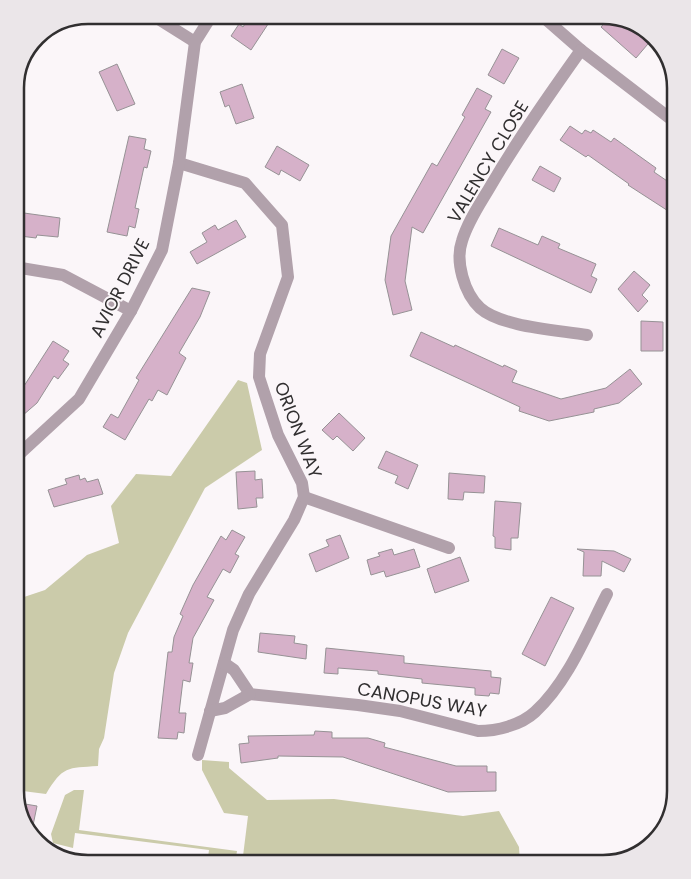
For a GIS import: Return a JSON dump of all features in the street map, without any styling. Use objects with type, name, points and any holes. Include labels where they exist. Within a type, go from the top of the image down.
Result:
[{"type":"street","points":[[166,24],[195,42]]},
{"type":"street","name":"AVIOR DRIVE","points":[[24,450],[79,399],[131,311],[162,250],[179,163],[195,42],[206,24]]},
{"type":"street","points":[[551,24],[581,50],[667,116]]},
{"type":"street","name":"VALENCY CLOSE","points":[[581,50],[519,138],[476,211],[461,242],[460,262],[462,276],[472,298],[486,312],[510,322],[586,335]]},
{"type":"street","name":"ORION WAY","points":[[179,163],[245,183],[282,225],[288,277],[260,354],[259,377],[278,435],[302,483],[304,497],[294,520],[249,594],[227,647],[198,754]]},
{"type":"street","points":[[24,268],[64,275],[131,311]]},
{"type":"street","points":[[304,497],[449,548]]},
{"type":"street","name":"CANOPUS WAY","points":[[250,694],[391,710],[478,731],[505,727],[534,713],[548,698],[570,665],[607,594]]},
{"type":"street","points":[[210,711],[225,708],[250,694],[234,670],[224,663]]},
{"type":"green space","points":[[238,380],[247,383],[262,450],[205,488],[128,633],[114,673],[104,738],[99,749],[98,766],[67,770],[57,778],[46,794],[24,791],[24,597],[45,590],[87,555],[119,543],[111,506],[136,474],[171,476]]},
{"type":"green space","points":[[202,760],[229,762],[229,768],[267,800],[334,799],[463,816],[499,811],[519,847],[519,855],[243,855],[248,816],[224,813],[202,770]]},
{"type":"green space","points":[[74,790],[84,790],[79,830],[237,851],[236,855],[208,855],[209,850],[75,833],[73,848],[53,843],[51,834],[65,795]]},
{"type":"building","points":[[239,24],[243,27],[245,24],[268,24],[251,50],[231,36]]},
{"type":"building","points":[[607,24],[624,27],[635,32],[648,43],[636,58],[601,27]]},
{"type":"building","points":[[502,49],[519,58],[504,84],[488,75]]},
{"type":"building","points":[[117,64],[135,104],[117,111],[99,72]]},
{"type":"building","points":[[242,84],[254,118],[236,124],[229,105],[225,107],[220,92]]},
{"type":"building","points":[[477,88],[492,96],[485,109],[491,112],[423,233],[412,227],[405,281],[412,310],[393,315],[385,280],[391,236],[432,163],[437,166],[465,117],[462,115]]},
{"type":"building","points":[[570,126],[582,134],[585,130],[591,133],[593,130],[611,142],[614,138],[656,168],[654,172],[667,181],[667,210],[628,185],[588,155],[586,157],[560,140]]},
{"type":"building","points":[[129,136],[146,139],[144,149],[151,151],[147,168],[144,167],[135,208],[139,209],[135,228],[129,226],[127,236],[107,232]]},
{"type":"building","points":[[277,146],[309,165],[300,181],[281,170],[279,175],[265,167]]},
{"type":"building","points":[[540,166],[561,178],[554,192],[532,180]]},
{"type":"building","points":[[24,213],[60,218],[58,237],[37,235],[36,238],[24,236]]},
{"type":"building","points":[[236,220],[246,237],[197,264],[190,252],[207,242],[202,233],[215,225],[218,230]]},
{"type":"building","points":[[499,228],[538,245],[542,236],[560,244],[558,248],[596,264],[591,276],[597,279],[591,293],[491,246]]},
{"type":"building","points":[[634,271],[650,285],[642,295],[648,301],[638,312],[618,289]]},
{"type":"building","points":[[192,288],[210,292],[200,317],[179,353],[186,358],[167,395],[158,390],[152,401],[149,399],[125,440],[103,427],[111,414],[118,418],[139,380],[136,378]]},
{"type":"building","points":[[641,321],[663,322],[663,351],[641,351]]},
{"type":"building","points":[[421,332],[503,367],[504,365],[517,371],[512,382],[561,399],[606,388],[630,369],[642,384],[619,403],[594,409],[594,412],[549,421],[519,411],[520,407],[410,356]]},
{"type":"building","points":[[53,341],[69,351],[63,360],[69,364],[58,379],[54,376],[37,403],[24,414],[24,386]]},
{"type":"building","points":[[339,413],[365,438],[353,451],[337,436],[333,440],[322,430]]},
{"type":"building","points":[[386,451],[418,465],[408,489],[395,483],[398,476],[378,468]]},
{"type":"building","points":[[255,471],[255,480],[262,479],[263,498],[256,498],[257,507],[238,509],[236,472]]},
{"type":"building","points":[[449,473],[485,476],[484,493],[464,492],[463,500],[448,499]]},
{"type":"building","points":[[79,475],[80,480],[85,478],[87,482],[98,479],[103,494],[54,507],[48,490],[67,484],[65,479]]},
{"type":"building","points":[[495,501],[521,503],[518,538],[511,538],[511,550],[495,548],[495,537],[493,536]]},
{"type":"building","points":[[232,530],[245,537],[235,554],[239,556],[230,573],[223,569],[207,597],[214,600],[193,638],[189,663],[193,663],[190,682],[183,680],[179,713],[186,713],[184,733],[178,732],[177,739],[158,738],[168,652],[172,652],[174,637],[183,616],[180,614],[193,585],[221,536],[226,540]]},
{"type":"building","points":[[340,535],[349,558],[316,572],[309,554],[329,546],[326,540]]},
{"type":"building","points":[[392,549],[394,555],[414,549],[420,567],[386,577],[384,571],[371,575],[367,560],[380,556],[378,553]]},
{"type":"building","points":[[577,549],[614,551],[631,559],[624,572],[602,561],[601,576],[583,576],[584,552]]},
{"type":"building","points":[[460,557],[469,581],[435,593],[427,569]]},
{"type":"building","points":[[551,597],[574,608],[545,666],[522,654]]},
{"type":"building","points":[[260,633],[295,636],[294,643],[307,645],[306,659],[258,652]]},
{"type":"building","points":[[326,648],[404,656],[404,663],[491,671],[491,677],[501,678],[499,694],[490,693],[489,696],[475,695],[475,688],[422,683],[422,679],[378,674],[378,671],[338,668],[338,674],[324,673]]},
{"type":"building","points":[[315,731],[332,732],[332,738],[368,738],[385,743],[384,747],[456,766],[487,766],[487,772],[496,772],[496,791],[448,792],[343,757],[278,756],[278,758],[241,763],[239,744],[249,743],[248,736],[314,735]]},
{"type":"building","points":[[25,804],[37,806],[33,824]]}]
